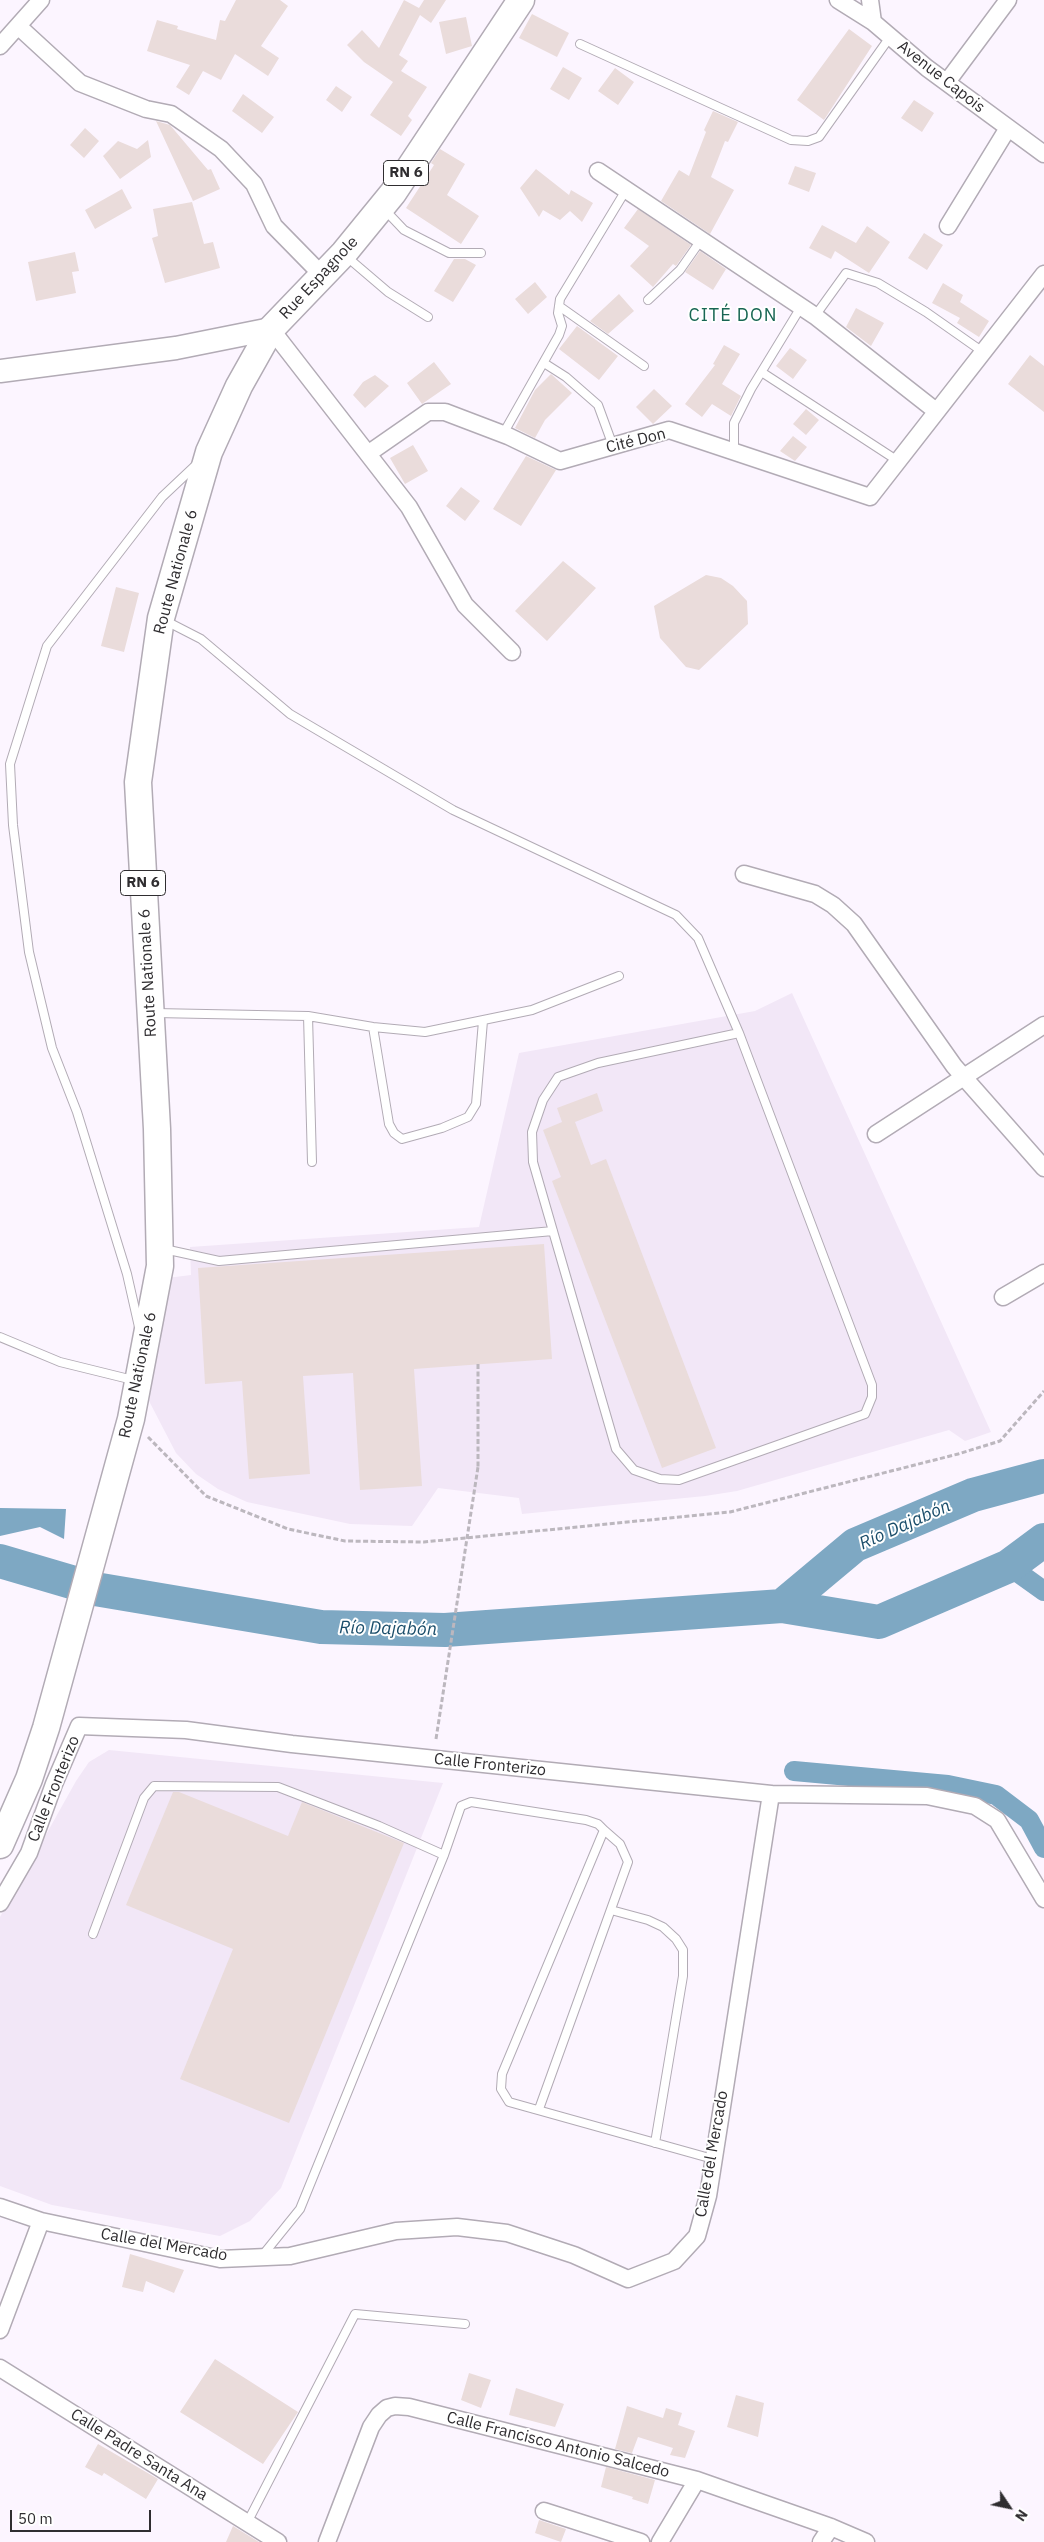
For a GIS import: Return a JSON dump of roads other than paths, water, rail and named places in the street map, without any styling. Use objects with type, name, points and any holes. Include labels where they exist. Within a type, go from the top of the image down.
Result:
[{"type":"main road","name":"Rue Espagnole","points":[[271,329],[344,253],[381,207],[521,0]]},
{"type":"main road","name":"Route Nationale 6","points":[[0,1845],[30,1779],[38,1753],[131,1419],[160,1266],[150,1012],[138,782],[161,618],[209,452],[239,386],[271,329]]},
{"type":"street","points":[[0,46],[41,0]]},
{"type":"street","name":"Avenue Capois","points":[[838,0],[872,22],[947,82],[1044,154]]},
{"type":"street","points":[[870,0],[872,22]]},
{"type":"street","points":[[947,82],[1008,0]]},
{"type":"street","points":[[18,26],[80,82],[146,109],[171,114],[221,148],[254,184],[274,226],[323,276]]},
{"type":"street","points":[[948,226],[1008,128]]},
{"type":"street","points":[[598,171],[808,312],[936,411]]},
{"type":"street","name":"Cité Don","points":[[369,453],[428,412],[445,412],[503,434],[560,461],[669,430],[870,497],[1044,274]]},
{"type":"street","points":[[271,329],[409,507],[465,605],[512,652]]},
{"type":"street","name":"Rue Espagnole","points":[[0,371],[176,348],[271,329]]},
{"type":"street","points":[[744,874],[815,894],[833,904],[854,924],[964,1077],[1044,1168]]},
{"type":"street","points":[[876,1134],[1044,1025]]},
{"type":"street","points":[[1003,1297],[1044,1273]]},
{"type":"street","name":"Calle Fronterizo","points":[[0,1903],[29,1853],[54,1784],[79,1726],[186,1730],[292,1744],[771,1794],[927,1796],[976,1806],[997,1820],[1044,1900]]},
{"type":"street","name":"Calle del Mercado","points":[[0,2207],[41,2222],[220,2259],[290,2256],[396,2230],[457,2227],[507,2233],[574,2255],[628,2279],[674,2261],[697,2236],[708,2196],[771,1794]]},
{"type":"street","points":[[0,2330],[41,2222]]},
{"type":"street","name":"Calle Padre Santa Ana","points":[[0,2368],[278,2542]]},
{"type":"street","name":"Calle Francisco Antonio Salcedo","points":[[327,2542],[371,2427],[380,2415],[394,2406],[409,2407],[697,2480],[831,2527],[866,2542]]},
{"type":"street","points":[[660,2542],[697,2480]]},
{"type":"street","points":[[544,2511],[641,2542]]},
{"type":"street","points":[[821,2542],[831,2527]]},
{"type":"lane","points":[[580,44],[791,140],[808,142],[819,137],[890,37]]},
{"type":"lane","points":[[503,434],[544,363],[562,326],[558,313],[564,292],[626,190]]},
{"type":"lane","points":[[381,207],[404,230],[449,253],[481,253]]},
{"type":"lane","points":[[648,300],[680,270],[702,240]]},
{"type":"lane","points":[[344,253],[388,292],[428,317]]},
{"type":"lane","points":[[734,452],[734,423],[750,389],[808,312],[846,273],[878,283],[926,312],[983,352]]},
{"type":"lane","points":[[559,306],[644,366]]},
{"type":"lane","points":[[544,363],[566,377],[598,405],[613,446]]},
{"type":"lane","points":[[763,373],[898,460]]},
{"type":"lane","points":[[143,1348],[127,1274],[77,1112],[52,1048],[29,952],[13,825],[10,764],[47,646],[162,496],[209,452]]},
{"type":"lane","points":[[161,618],[201,639],[290,714],[453,810],[676,916],[698,938],[739,1033],[872,1385],[872,1397],[865,1414],[679,1480],[660,1479],[634,1470],[616,1449],[533,1162],[532,1132],[543,1100],[558,1077],[598,1063],[739,1033]]},
{"type":"lane","points":[[150,1012],[308,1016],[373,1027],[425,1032],[532,1010],[619,976]]},
{"type":"lane","points":[[308,1016],[312,1162]]},
{"type":"lane","points":[[373,1027],[389,1124],[394,1134],[402,1139],[442,1128],[468,1117],[476,1104],[483,1021]]},
{"type":"lane","points":[[160,1248],[219,1261],[553,1230]]},
{"type":"lane","points":[[0,1337],[60,1362],[138,1382]]},
{"type":"lane","points":[[94,1934],[144,1798],[154,1786],[278,1787],[379,1826],[444,1855]]},
{"type":"lane","points":[[260,2257],[300,2208],[444,1855],[461,1806],[470,1802],[586,1820],[598,1824],[620,1844],[628,1862],[539,2109]]},
{"type":"lane","points":[[604,1830],[502,2074],[501,2089],[509,2102],[713,2159]]},
{"type":"lane","points":[[611,1910],[648,1920],[663,1927],[676,1938],[683,1950],[683,1976],[655,2143]]},
{"type":"lane","points":[[247,2523],[355,2314],[465,2324]]},
{"type":"water","points":[[0,1508],[66,1509],[64,1539],[40,1527],[0,1536]]},
{"type":"waterway","name":"Río Dajabón","points":[[782,1606],[855,1545],[973,1495],[1044,1476]]},
{"type":"waterway","name":"Río Dajabón","points":[[0,1561],[95,1589],[321,1627],[445,1630],[782,1606],[879,1622],[1009,1566],[1044,1540]]},
{"type":"waterway","points":[[1009,1566],[1044,1591]]},
{"type":"waterway","points":[[794,1771],[948,1785],[996,1795],[1029,1820],[1044,1848]]},
{"type":"district","name":"CITÉ DON","points":[[733,316]]}]
